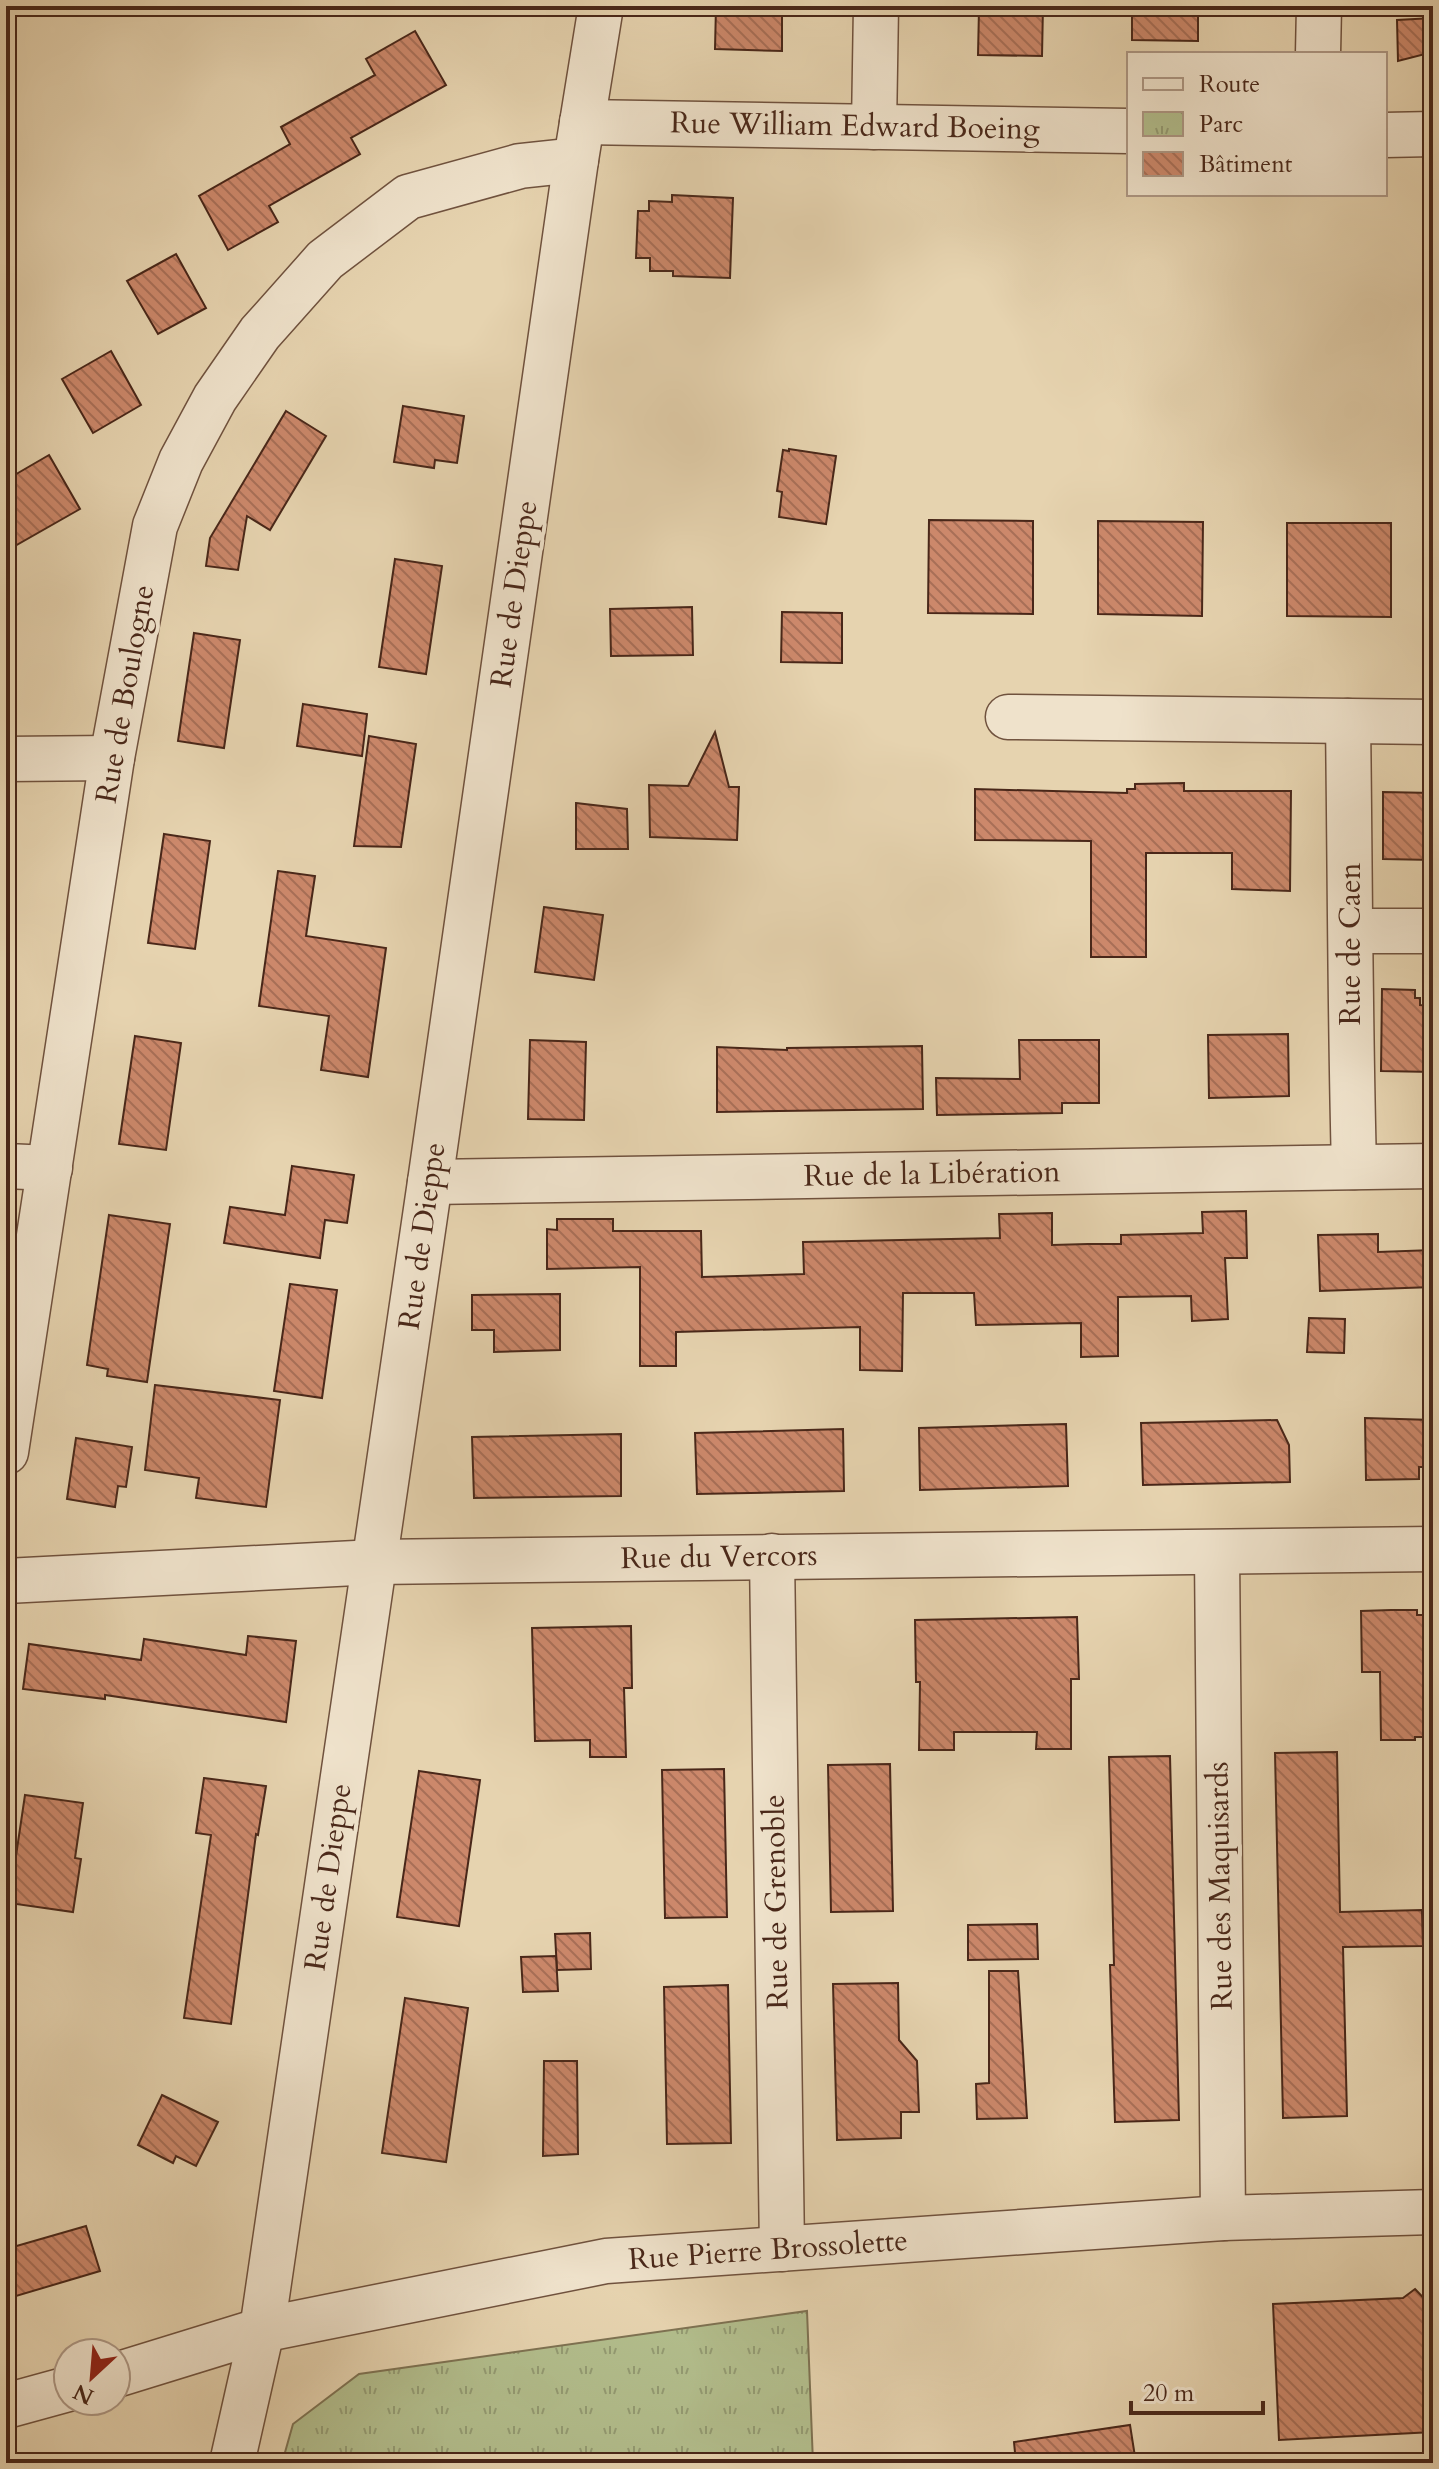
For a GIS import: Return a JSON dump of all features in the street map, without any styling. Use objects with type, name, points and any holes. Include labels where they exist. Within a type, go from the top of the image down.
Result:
[{"type":"street","name":"Rue de Dieppe","points":[[232,2463],[262,2330],[601,6]]},
{"type":"street","points":[[874,127],[876,6]]},
{"type":"street","points":[[1318,52],[1319,6]]},
{"type":"street","name":"Rue William Edward Boeing","points":[[579,141],[874,127],[1127,131]]},
{"type":"street","points":[[1387,135],[1433,134]]},
{"type":"street","name":"Rue de Boulogne","points":[[6,1452],[112,758],[155,526],[181,461],[215,398],[260,333],[325,260],[408,197],[520,166],[579,141]]},
{"type":"street","points":[[1008,717],[1433,722]]},
{"type":"street","name":"Rue de Caen","points":[[1348,721],[1349,998],[1354,1167]]},
{"type":"street","points":[[6,759],[112,758]]},
{"type":"street","points":[[1351,931],[1433,931]]},
{"type":"street","points":[[6,1166],[50,1168]]},
{"type":"street","name":"Rue de la Libération","points":[[430,1182],[1433,1166]]},
{"type":"street","name":"Rue du Vercors","points":[[6,1581],[375,1562],[1433,1549]]},
{"type":"street","name":"Rue des Maquisards","points":[[1217,1553],[1223,2218]]},
{"type":"street","name":"Rue de Grenoble","points":[[772,1556],[782,2249]]},
{"type":"street","name":"Rue Pierre Brossolette","points":[[132,2370],[262,2330],[606,2261],[1223,2218],[1433,2212]]},
{"type":"street","points":[[6,2406],[52,2393]]},
{"type":"green space","points":[[807,2311],[813,2463],[282,2463],[293,2424],[359,2374]]},
{"type":"building","points":[[716,6],[782,6],[782,51],[715,49]]},
{"type":"building","points":[[984,6],[1043,6],[1042,56],[978,55],[979,9],[984,9]]},
{"type":"building","points":[[1132,6],[1198,6],[1198,41],[1132,40]]},
{"type":"building","points":[[1433,18],[1433,52],[1398,61],[1397,20]]},
{"type":"building","points":[[415,31],[446,85],[351,138],[360,154],[269,206],[278,222],[228,250],[199,196],[290,144],[281,127],[375,75],[366,59]]},
{"type":"building","points":[[672,195],[733,198],[730,278],[673,276],[673,271],[650,271],[650,258],[636,258],[638,211],[649,211],[649,201],[672,202]]},
{"type":"building","points":[[176,254],[206,308],[158,334],[127,281]]},
{"type":"building","points":[[111,351],[141,405],[93,433],[62,379]]},
{"type":"building","points":[[403,406],[464,416],[457,463],[435,460],[434,468],[394,462]]},
{"type":"building","points":[[286,411],[326,436],[270,530],[247,516],[238,570],[206,566],[210,538]]},
{"type":"building","points":[[783,450],[836,456],[826,524],[779,517],[782,492],[777,491]]},
{"type":"building","points":[[49,455],[80,509],[6,551],[6,480]]},
{"type":"building","points":[[929,520],[1033,521],[1033,614],[928,613]]},
{"type":"building","points":[[1098,521],[1203,522],[1202,616],[1098,614]]},
{"type":"building","points":[[1287,523],[1391,523],[1391,617],[1287,616]]},
{"type":"building","points":[[395,559],[442,566],[426,674],[379,667]]},
{"type":"building","points":[[692,607],[693,655],[611,656],[610,609]]},
{"type":"building","points":[[782,612],[842,613],[842,663],[781,662]]},
{"type":"building","points":[[194,633],[240,640],[224,748],[178,741]]},
{"type":"building","points":[[303,704],[367,714],[362,756],[297,746]]},
{"type":"building","points":[[715,732],[729,787],[739,787],[737,840],[650,837],[649,785],[688,786]]},
{"type":"building","points":[[369,736],[416,744],[401,847],[354,846]]},
{"type":"building","points":[[1184,783],[1184,791],[1291,791],[1290,891],[1232,889],[1232,853],[1146,853],[1146,957],[1091,957],[1091,841],[975,840],[975,789],[1127,793],[1127,789],[1135,789],[1135,784]]},
{"type":"building","points":[[1383,792],[1433,793],[1433,860],[1383,859]]},
{"type":"building","points":[[576,803],[627,809],[628,849],[576,849]]},
{"type":"building","points":[[164,834],[210,841],[195,949],[148,943]]},
{"type":"building","points":[[278,871],[315,876],[306,936],[386,948],[368,1077],[321,1070],[329,1016],[259,1006]]},
{"type":"building","points":[[544,907],[603,915],[594,980],[535,972]]},
{"type":"building","points":[[1382,989],[1415,990],[1415,998],[1420,998],[1420,1005],[1433,1006],[1433,1072],[1381,1071]]},
{"type":"building","points":[[1288,1034],[1289,1096],[1209,1098],[1208,1035]]},
{"type":"building","points":[[135,1036],[181,1043],[166,1150],[119,1144]]},
{"type":"building","points":[[530,1040],[586,1042],[584,1120],[528,1119]]},
{"type":"building","points":[[1019,1040],[1099,1040],[1099,1103],[1062,1103],[1062,1113],[937,1115],[936,1078],[1020,1079]]},
{"type":"building","points":[[922,1046],[923,1109],[717,1112],[717,1047],[787,1050]]},
{"type":"building","points":[[292,1166],[354,1175],[347,1223],[325,1220],[320,1258],[224,1243],[230,1207],[285,1215]]},
{"type":"building","points":[[1246,1211],[1247,1258],[1225,1258],[1228,1319],[1192,1321],[1191,1296],[1118,1297],[1118,1356],[1081,1357],[1081,1323],[976,1325],[974,1293],[903,1293],[902,1371],[860,1370],[860,1327],[676,1332],[676,1366],[640,1366],[640,1267],[547,1269],[547,1229],[557,1230],[557,1219],[613,1219],[613,1231],[701,1231],[702,1277],[804,1274],[803,1242],[1000,1238],[999,1214],[1052,1213],[1052,1245],[1121,1244],[1121,1235],[1203,1233],[1202,1212]]},
{"type":"building","points":[[109,1215],[170,1224],[147,1382],[107,1376],[108,1369],[87,1365]]},
{"type":"building","points":[[1378,1234],[1378,1252],[1433,1250],[1433,1287],[1320,1291],[1318,1235]]},
{"type":"building","points":[[290,1284],[337,1290],[322,1398],[274,1391]]},
{"type":"building","points":[[560,1294],[560,1350],[494,1352],[494,1330],[472,1330],[472,1295]]},
{"type":"building","points":[[1309,1318],[1345,1319],[1344,1353],[1307,1352]]},
{"type":"building","points":[[155,1385],[280,1400],[266,1507],[196,1498],[199,1478],[145,1470]]},
{"type":"building","points":[[1365,1418],[1433,1420],[1433,1467],[1419,1467],[1419,1479],[1366,1480]]},
{"type":"building","points":[[1277,1420],[1289,1445],[1290,1482],[1143,1485],[1141,1423]]},
{"type":"building","points":[[1066,1424],[1068,1486],[920,1490],[919,1428]]},
{"type":"building","points":[[843,1429],[844,1491],[697,1494],[695,1433]]},
{"type":"building","points":[[621,1434],[621,1496],[474,1498],[472,1437]]},
{"type":"building","points":[[76,1438],[132,1447],[126,1487],[118,1486],[115,1507],[67,1499]]},
{"type":"building","points":[[1417,1610],[1417,1615],[1433,1615],[1433,1737],[1381,1740],[1380,1672],[1362,1672],[1361,1611]]},
{"type":"building","points":[[1077,1617],[1079,1679],[1071,1679],[1071,1749],[1036,1749],[1037,1732],[954,1732],[954,1750],[919,1750],[920,1682],[916,1682],[915,1620]]},
{"type":"building","points":[[631,1626],[632,1688],[624,1688],[626,1757],[590,1757],[590,1740],[535,1741],[532,1628]]},
{"type":"building","points":[[248,1636],[296,1641],[286,1722],[105,1695],[105,1699],[23,1689],[29,1644],[141,1660],[144,1639],[246,1655]]},
{"type":"building","points":[[1337,1752],[1340,1912],[1422,1910],[1423,1946],[1343,1947],[1347,2116],[1283,2118],[1275,1753]]},
{"type":"building","points":[[1170,1756],[1179,2120],[1115,2122],[1110,1965],[1114,1965],[1109,1757]]},
{"type":"building","points":[[890,1764],[893,1911],[831,1912],[828,1765]]},
{"type":"building","points":[[724,1769],[727,1917],[665,1918],[662,1770]]},
{"type":"building","points":[[419,1771],[480,1780],[459,1926],[397,1917]]},
{"type":"building","points":[[204,1778],[266,1786],[256,1834],[231,2024],[184,2018],[211,1835],[196,1833]]},
{"type":"building","points":[[25,1795],[83,1803],[75,1858],[81,1859],[73,1912],[9,1903]]},
{"type":"building","points":[[1037,1924],[1038,1959],[968,1960],[968,1925]]},
{"type":"building","points":[[590,1933],[591,1969],[557,1970],[555,1934]]},
{"type":"building","points":[[556,1956],[558,1991],[523,1992],[521,1957]]},
{"type":"building","points":[[989,1971],[1018,1971],[1027,2118],[977,2119],[976,2084],[989,2083]]},
{"type":"building","points":[[898,1983],[899,2040],[917,2061],[919,2112],[901,2112],[901,2138],[837,2140],[833,1984]]},
{"type":"building","points":[[728,1985],[731,2143],[667,2144],[664,1987]]},
{"type":"building","points":[[405,1998],[468,2008],[446,2162],[382,2153]]},
{"type":"building","points":[[544,2061],[577,2061],[578,2154],[543,2156]]},
{"type":"building","points":[[162,2095],[218,2122],[196,2166],[176,2156],[173,2163],[138,2145]]},
{"type":"building","points":[[86,2226],[100,2271],[6,2299],[6,2249]]},
{"type":"building","points":[[1415,2289],[1433,2308],[1433,2432],[1279,2440],[1273,2304],[1403,2298]]},
{"type":"building","points":[[1130,2425],[1136,2463],[1016,2463],[1014,2442]]}]
